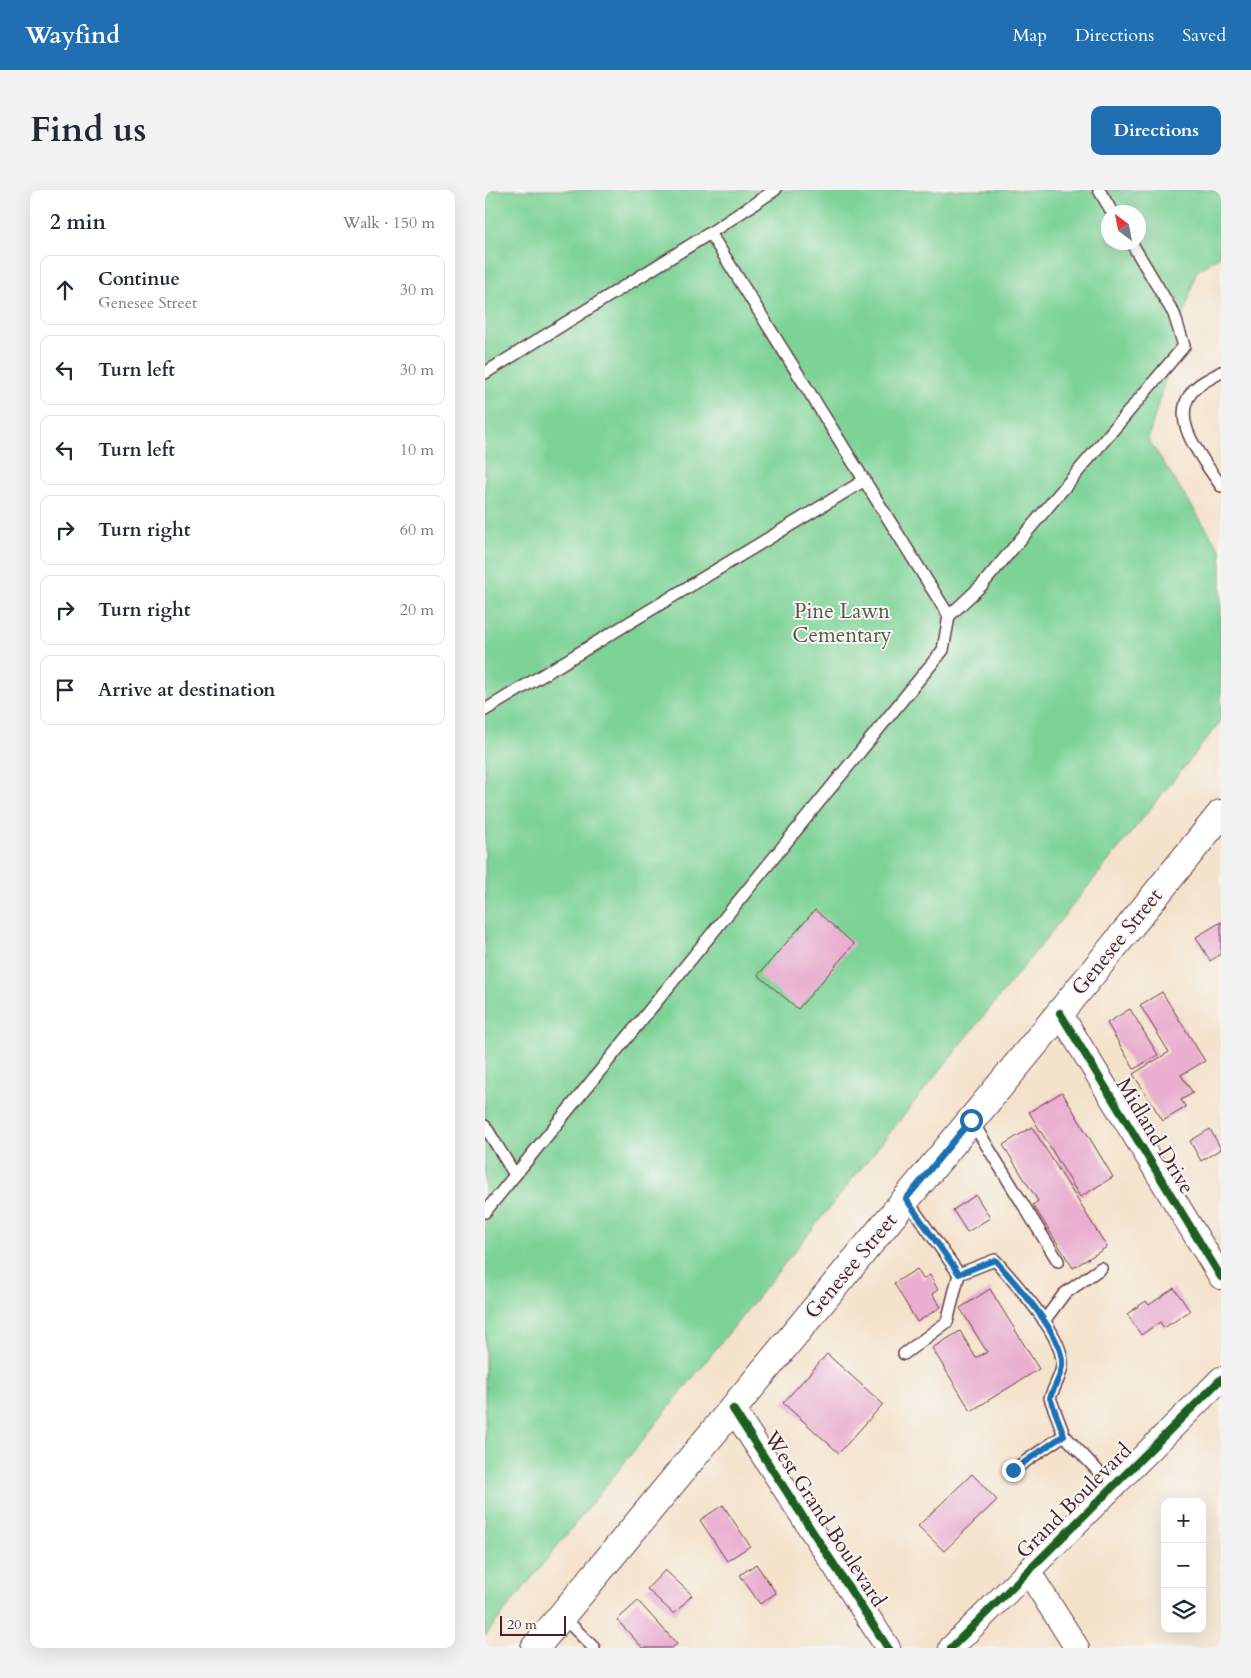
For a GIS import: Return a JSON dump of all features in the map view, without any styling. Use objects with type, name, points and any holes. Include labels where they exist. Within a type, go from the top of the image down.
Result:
[{"type":"main road","name":"Genesee Street","points":[[535,1648],[1060,1013],[1221,814]]},
{"type":"street","name":"Midland Drive","points":[[1060,1013],[1221,1278]]},
{"type":"street","name":"Grand Boulevard","points":[[951,1648],[1221,1379]]},
{"type":"street","name":"West Grand Boulevard","points":[[733,1409],[889,1648]]},
{"type":"street","points":[[1028,1571],[1077,1648]]},
{"type":"lane","points":[[485,373],[711,233],[775,190]]},
{"type":"lane","points":[[1099,190],[1108,205]]},
{"type":"lane","points":[[711,233],[949,616]]},
{"type":"lane","points":[[485,1212],[943,650],[949,616],[982,585],[1183,346],[1174,314],[1136,250]]},
{"type":"lane","points":[[1221,372],[1193,390],[1185,402],[1183,418],[1192,440],[1221,486]]},
{"type":"lane","points":[[485,710],[865,480]]},
{"type":"lane","points":[[971,1120],[1057,1261]]},
{"type":"lane","points":[[485,1126],[515,1175]]},
{"type":"lane","points":[[904,1354],[947,1322],[959,1274],[906,1199]]},
{"type":"lane","points":[[959,1274],[995,1260],[1020,1288],[1044,1321],[1056,1339],[1062,1365],[1050,1398],[1064,1435],[1113,1486]]},
{"type":"lane","points":[[1044,1321],[1064,1294],[1101,1268]]},
{"type":"lane","points":[[1013,1470],[1064,1435]]},
{"type":"lane","points":[[562,1616],[594,1648]]},
{"type":"green space","name":"Pine Lawn Cementary","points":[[485,190],[1221,190],[1221,255],[1196,272],[1148,439],[1221,551],[1221,721],[485,1636]]},
{"type":"building","points":[[815,910],[854,944],[798,1009],[758,975]]},
{"type":"building","points":[[1221,922],[1221,954],[1210,961],[1196,937]]},
{"type":"building","points":[[1162,992],[1205,1061],[1181,1075],[1193,1093],[1181,1100],[1186,1107],[1163,1121],[1133,1074],[1169,1052],[1140,1005]]},
{"type":"building","points":[[1130,1009],[1158,1055],[1134,1069],[1107,1023]]},
{"type":"building","points":[[1062,1092],[1113,1177],[1080,1197],[1029,1112]]},
{"type":"building","points":[[1032,1127],[1107,1247],[1073,1268],[1033,1205],[1038,1201],[1003,1145]]},
{"type":"building","points":[[1210,1129],[1221,1149],[1201,1161],[1190,1141]]},
{"type":"building","points":[[976,1195],[990,1218],[967,1232],[953,1210]]},
{"type":"building","points":[[917,1269],[923,1279],[930,1275],[938,1290],[932,1294],[941,1307],[917,1322],[894,1283]]},
{"type":"building","points":[[1174,1288],[1190,1311],[1164,1328],[1160,1322],[1141,1335],[1127,1314],[1146,1301],[1149,1305]]},
{"type":"building","points":[[990,1289],[1039,1369],[971,1411],[932,1348],[960,1331],[976,1358],[987,1352],[960,1308]]},
{"type":"building","points":[[827,1354],[883,1404],[839,1453],[783,1403]]},
{"type":"building","points":[[972,1474],[997,1500],[944,1551],[918,1526]]},
{"type":"building","points":[[723,1505],[750,1546],[727,1561],[700,1520]]},
{"type":"building","points":[[756,1564],[776,1593],[760,1604],[740,1575]]},
{"type":"building","points":[[665,1570],[692,1595],[674,1614],[647,1589]]},
{"type":"building","points":[[638,1601],[677,1644],[672,1648],[643,1648],[617,1620]]},
{"type":"cycle path","points":[[1060,1013],[1221,1277]]},
{"type":"cycle path","points":[[951,1648],[1221,1379]]},
{"type":"cycle path","points":[[733,1409],[888,1648]]},
{"type":"route","points":[[971,1120],[906,1199],[959,1274],[995,1260],[1020,1288],[1056,1339],[1062,1365],[1050,1398],[1064,1435],[1013,1470]]}]
